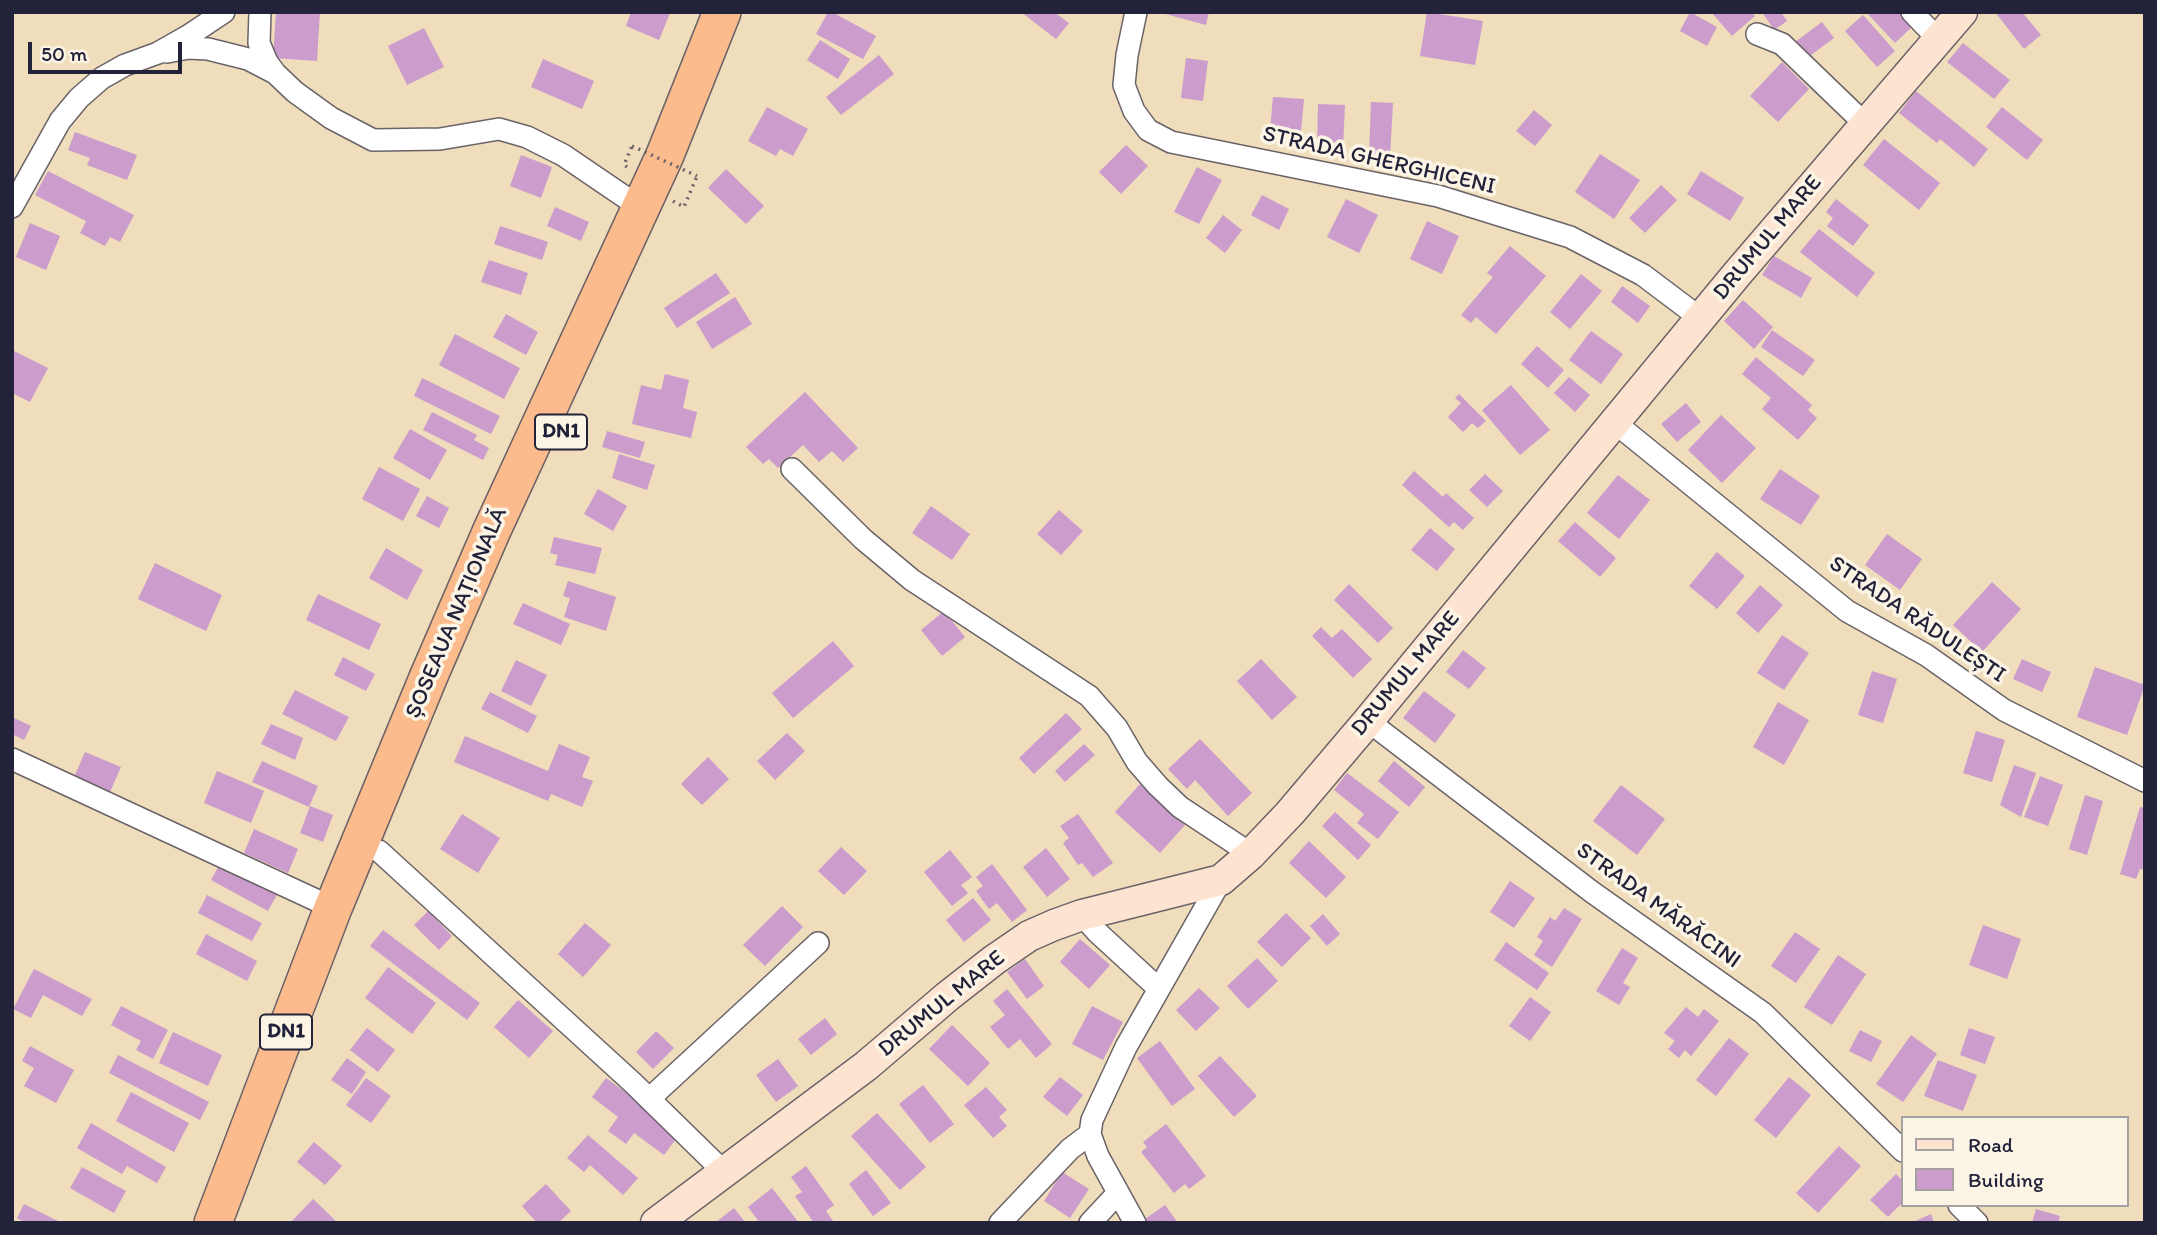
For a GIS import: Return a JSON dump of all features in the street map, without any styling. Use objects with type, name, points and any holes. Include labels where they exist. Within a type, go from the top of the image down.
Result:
[{"type":"highway","name":"ȘOSEAUA NAȚIONALĂ","points":[[212,1223],[334,908],[492,530],[641,208],[696,80],[736,14]]},
{"type":"highway","name":"ȘOSEAUA NAȚIONALĂ","points":[[234,1223],[380,851],[512,540],[692,145],[719,77],[736,14]]},
{"type":"street","points":[[12,207],[60,121],[79,98],[102,78],[188,36],[224,12]]},
{"type":"street","points":[[260,12],[259,43],[275,73],[295,92],[331,118],[373,140],[440,139],[499,129],[527,137],[563,155],[641,208]]},
{"type":"street","name":"STRADA GHERGHICENI","points":[[1136,12],[1127,55],[1125,85],[1134,111],[1148,130],[1159,136],[1171,142],[1438,196],[1570,237],[1643,275],[1700,318]]},
{"type":"street","points":[[1912,12],[1938,39]]},
{"type":"street","name":"DRUMUL MARE","points":[[656,1223],[866,1066],[994,960],[1029,936],[1082,915],[1221,880],[1251,854],[1290,813],[1368,721],[1700,318],[1962,12]]},
{"type":"street","points":[[1757,34],[1782,44],[1865,124]]},
{"type":"street","points":[[158,52],[189,48],[208,49],[248,59],[275,73]]},
{"type":"street","name":"STRADA RĂDULEȘTI","points":[[1614,422],[1847,611],[1926,654],[2004,710],[2145,781]]},
{"type":"street","points":[[792,469],[863,539],[912,580],[1089,696],[1117,728],[1137,762],[1158,786],[1180,807],[1251,854]]},
{"type":"street","name":"STRADA MĂRĂCINI","points":[[1368,721],[1592,892],[1763,1013],[1902,1149]]},
{"type":"street","points":[[12,759],[334,908]]},
{"type":"street","points":[[380,851],[649,1099],[723,1172]]},
{"type":"street","points":[[1135,1223],[1098,1156],[1090,1134],[1092,1119],[1126,1047],[1221,880]]},
{"type":"street","points":[[1082,915],[1159,989]]},
{"type":"street","points":[[649,1099],[818,943]]},
{"type":"street","points":[[1000,1223],[1070,1149],[1090,1134]]},
{"type":"street","points":[[1090,1223],[1118,1194]]},
{"type":"street","points":[[1961,1207],[1977,1223]]},
{"type":"path","points":[[632,146],[697,176],[684,206]]},
{"type":"building","points":[[276,12],[320,12],[317,61],[273,58]]},
{"type":"building","points":[[631,12],[670,13],[659,40],[626,26]]},
{"type":"building","points":[[828,12],[876,36],[863,59],[816,34]]},
{"type":"building","points":[[1021,12],[1054,12],[1069,23],[1056,39]]},
{"type":"building","points":[[1158,12],[1209,12],[1206,25]]},
{"type":"building","points":[[1427,12],[1483,21],[1475,65],[1420,56]]},
{"type":"building","points":[[1690,12],[1717,27],[1707,46],[1680,31]]},
{"type":"building","points":[[1711,12],[1751,12],[1755,16],[1732,36]]},
{"type":"building","points":[[1762,12],[1781,12],[1787,21],[1774,30]]},
{"type":"building","points":[[1866,12],[1900,12],[1913,26],[1895,43]]},
{"type":"building","points":[[1995,12],[2022,12],[2041,35],[2024,49]]},
{"type":"building","points":[[1863,15],[1895,51],[1877,67],[1845,31]]},
{"type":"building","points":[[1822,22],[1834,38],[1807,58],[1795,42]]},
{"type":"building","points":[[424,28],[444,67],[407,85],[388,46]]},
{"type":"building","points":[[820,40],[850,59],[838,79],[807,60]]},
{"type":"building","points":[[1963,43],[2010,80],[1994,99],[1947,62]]},
{"type":"building","points":[[879,55],[894,74],[841,115],[826,97]]},
{"type":"building","points":[[1186,58],[1208,61],[1203,101],[1181,98]]},
{"type":"building","points":[[543,59],[594,81],[582,109],[531,87]]},
{"type":"building","points":[[1782,62],[1809,89],[1778,122],[1750,96]]},
{"type":"building","points":[[1916,91],[1988,149],[1974,167],[1940,139],[1937,143],[1899,113]]},
{"type":"building","points":[[1273,97],[1304,99],[1301,132],[1270,130]]},
{"type":"building","points":[[1371,102],[1393,103],[1390,157],[1369,156]]},
{"type":"building","points":[[1318,104],[1345,105],[1343,147],[1317,146]]},
{"type":"building","points":[[767,107],[808,129],[793,156],[780,149],[776,156],[748,141]]},
{"type":"building","points":[[2002,107],[2043,140],[2027,160],[1986,127]]},
{"type":"building","points":[[1534,110],[1552,125],[1535,146],[1516,131]]},
{"type":"building","points":[[75,132],[137,155],[127,180],[87,165],[90,158],[68,150]]},
{"type":"building","points":[[1884,139],[1940,183],[1919,210],[1863,165]]},
{"type":"building","points":[[1126,145],[1148,166],[1121,194],[1099,172]]},
{"type":"building","points":[[1600,154],[1640,180],[1614,219],[1575,192]]},
{"type":"building","points":[[521,155],[552,167],[541,198],[510,186]]},
{"type":"building","points":[[1197,167],[1222,180],[1199,224],[1174,212]]},
{"type":"building","points":[[726,169],[764,206],[746,224],[708,188]]},
{"type":"building","points":[[48,171],[134,215],[120,242],[110,237],[105,246],[80,233],[86,221],[35,195]]},
{"type":"building","points":[[1701,171],[1744,198],[1730,221],[1687,194]]},
{"type":"building","points":[[1661,185],[1677,200],[1645,233],[1629,218]]},
{"type":"building","points":[[1262,195],[1289,209],[1279,230],[1251,215]]},
{"type":"building","points":[[1346,199],[1378,215],[1359,253],[1327,237]]},
{"type":"building","points":[[1836,199],[1869,225],[1853,246],[1827,226],[1833,218],[1826,212]]},
{"type":"building","points":[[555,207],[589,222],[581,241],[547,226]]},
{"type":"building","points":[[1223,215],[1242,230],[1225,253],[1206,238]]},
{"type":"building","points":[[1427,221],[1459,236],[1442,274],[1410,259]]},
{"type":"building","points":[[30,223],[60,236],[46,270],[16,257]]},
{"type":"building","points":[[500,226],[548,242],[542,260],[494,244]]},
{"type":"building","points":[[1819,229],[1875,273],[1857,297],[1800,252]]},
{"type":"building","points":[[1510,246],[1546,276],[1496,334],[1476,317],[1471,323],[1461,315],[1493,277],[1487,273]]},
{"type":"building","points":[[1774,256],[1812,278],[1801,298],[1762,275]]},
{"type":"building","points":[[489,260],[528,273],[521,295],[481,282]]},
{"type":"building","points":[[716,273],[730,293],[677,328],[664,308]]},
{"type":"building","points":[[1581,274],[1602,291],[1570,329],[1550,312]]},
{"type":"building","points":[[1622,286],[1650,306],[1638,323],[1611,302]]},
{"type":"building","points":[[735,297],[752,324],[712,349],[696,322]]},
{"type":"building","points":[[1743,300],[1773,327],[1754,349],[1724,321]]},
{"type":"building","points":[[506,314],[538,332],[526,355],[493,337]]},
{"type":"building","points":[[1772,330],[1815,360],[1803,376],[1761,347]]},
{"type":"building","points":[[1591,331],[1623,354],[1601,384],[1569,360]]},
{"type":"building","points":[[455,334],[520,368],[504,399],[439,365]]},
{"type":"building","points":[[1537,346],[1564,370],[1548,388],[1521,364]]},
{"type":"building","points":[[12,350],[48,368],[30,402],[12,393]]},
{"type":"building","points":[[1756,357],[1812,405],[1808,410],[1817,418],[1798,440],[1762,409],[1771,398],[1742,374]]},
{"type":"building","points":[[665,374],[689,380],[683,408],[697,412],[691,438],[632,424],[641,385],[661,390]]},
{"type":"building","points":[[1569,377],[1590,395],[1575,412],[1554,393]]},
{"type":"building","points":[[422,378],[500,416],[491,434],[414,396]]},
{"type":"building","points":[[1511,385],[1550,430],[1520,455],[1482,410]]},
{"type":"building","points":[[805,392],[858,448],[843,462],[832,451],[819,462],[803,445],[778,468],[769,459],[763,464],[746,447]]},
{"type":"building","points":[[1459,394],[1486,421],[1478,428],[1472,423],[1463,432],[1448,417],[1461,403],[1455,398]]},
{"type":"building","points":[[1686,403],[1701,422],[1677,442],[1661,424]]},
{"type":"building","points":[[432,412],[477,435],[474,440],[489,448],[483,460],[423,430]]},
{"type":"building","points":[[1721,415],[1756,448],[1722,483],[1688,450]]},
{"type":"building","points":[[410,429],[447,450],[430,480],[393,458]]},
{"type":"building","points":[[607,431],[645,442],[640,458],[602,447]]},
{"type":"building","points":[[619,454],[655,465],[647,490],[612,478]]},
{"type":"building","points":[[379,467],[420,489],[403,521],[362,499]]},
{"type":"building","points":[[1780,469],[1820,496],[1801,525],[1760,499]]},
{"type":"building","points":[[1414,471],[1443,497],[1446,493],[1474,518],[1463,530],[1454,522],[1449,527],[1402,485]]},
{"type":"building","points":[[1485,474],[1503,491],[1487,507],[1469,490]]},
{"type":"building","points":[[1618,475],[1650,500],[1619,539],[1587,513]]},
{"type":"building","points":[[598,489],[627,506],[613,531],[584,514]]},
{"type":"building","points":[[427,496],[449,508],[439,528],[416,516]]},
{"type":"building","points":[[931,506],[970,534],[952,560],[912,533]]},
{"type":"building","points":[[1059,510],[1083,531],[1061,555],[1037,534]]},
{"type":"building","points":[[1575,522],[1616,558],[1600,577],[1558,541]]},
{"type":"building","points":[[1430,528],[1455,549],[1437,571],[1411,550]]},
{"type":"building","points":[[1887,534],[1922,559],[1900,590],[1865,565]]},
{"type":"building","points":[[554,537],[602,548],[595,574],[555,565],[558,555],[550,553]]},
{"type":"building","points":[[386,548],[423,570],[407,600],[369,578]]},
{"type":"building","points":[[1717,552],[1745,576],[1717,609],[1689,586]]},
{"type":"building","points":[[155,563],[222,595],[206,631],[138,599]]},
{"type":"building","points":[[568,581],[616,597],[606,631],[564,617],[570,598],[563,596]]},
{"type":"building","points":[[1992,582],[2021,609],[1982,652],[1953,625]]},
{"type":"building","points":[[1349,584],[1393,628],[1378,643],[1334,600]]},
{"type":"building","points":[[1760,585],[1783,605],[1758,633],[1736,613]]},
{"type":"building","points":[[318,594],[381,624],[369,650],[306,620]]},
{"type":"building","points":[[523,603],[570,624],[561,645],[513,624]]},
{"type":"building","points":[[944,611],[965,637],[942,656],[921,630]]},
{"type":"building","points":[[1321,627],[1332,638],[1342,629],[1372,659],[1353,678],[1312,636]]},
{"type":"building","points":[[1782,635],[1809,653],[1784,690],[1757,673]]},
{"type":"building","points":[[833,641],[854,666],[793,718],[772,693]]},
{"type":"building","points":[[1463,650],[1486,668],[1469,689],[1446,672]]},
{"type":"building","points":[[343,657],[375,674],[366,691],[334,675]]},
{"type":"building","points":[[1261,659],[1297,697],[1272,720],[1237,681]]},
{"type":"building","points":[[2022,659],[2051,672],[2042,692],[2013,679]]},
{"type":"building","points":[[516,660],[547,675],[531,706],[501,691]]},
{"type":"building","points":[[2095,667],[2145,685],[2127,735],[2077,717]]},
{"type":"building","points":[[1872,671],[1897,679],[1883,723],[1858,715]]},
{"type":"building","points":[[295,690],[349,717],[336,741],[282,714]]},
{"type":"building","points":[[1424,691],[1456,715],[1435,743],[1403,718]]},
{"type":"building","points":[[490,692],[537,716],[528,733],[481,709]]},
{"type":"building","points":[[1778,702],[1809,720],[1784,765],[1753,747]]},
{"type":"building","points":[[1066,713],[1082,729],[1034,774],[1019,758]]},
{"type":"building","points":[[12,717],[31,726],[24,740],[12,734]]},
{"type":"building","points":[[271,724],[303,738],[295,760],[261,744]]},
{"type":"building","points":[[1976,731],[2005,740],[1992,782],[1963,773]]},
{"type":"building","points":[[787,733],[805,751],[775,780],[757,761]]},
{"type":"building","points":[[465,736],[548,771],[559,744],[590,757],[582,777],[593,781],[582,807],[551,794],[548,801],[454,762]]},
{"type":"building","points":[[1200,739],[1252,793],[1228,816],[1195,780],[1187,789],[1168,769]]},
{"type":"building","points":[[1084,744],[1095,755],[1065,782],[1055,771]]},
{"type":"building","points":[[85,752],[121,767],[110,792],[74,777]]},
{"type":"building","points":[[708,757],[729,779],[702,805],[681,784]]},
{"type":"building","points":[[262,761],[318,786],[309,807],[252,782]]},
{"type":"building","points":[[1394,761],[1425,787],[1409,807],[1378,781]]},
{"type":"building","points":[[2014,765],[2036,773],[2021,817],[2000,805]]},
{"type":"building","points":[[217,771],[264,791],[251,823],[204,803]]},
{"type":"building","points":[[1347,773],[1399,812],[1378,839],[1357,823],[1364,814],[1334,790]]},
{"type":"building","points":[[2040,776],[2063,785],[2048,826],[2024,817]]},
{"type":"building","points":[[1140,784],[1185,825],[1160,853],[1115,812]]},
{"type":"building","points":[[1621,785],[1665,819],[1637,855],[1593,821]]},
{"type":"building","points":[[2085,795],[2103,801],[2087,855],[2069,849]]},
{"type":"building","points":[[310,806],[333,815],[323,842],[300,833]]},
{"type":"building","points":[[2140,807],[2145,808],[2145,870],[2140,869],[2136,879],[2120,874]]},
{"type":"building","points":[[1335,812],[1371,845],[1358,860],[1322,826]]},
{"type":"building","points":[[462,814],[500,838],[478,873],[440,849]]},
{"type":"building","points":[[1078,814],[1113,863],[1093,877],[1082,863],[1078,865],[1063,843],[1069,838],[1060,826]]},
{"type":"building","points":[[254,829],[298,849],[288,873],[244,853]]},
{"type":"building","points":[[1309,841],[1346,877],[1326,898],[1289,863]]},
{"type":"building","points":[[841,847],[867,871],[844,895],[818,871]]},
{"type":"building","points":[[1046,848],[1070,879],[1047,897],[1023,867]]},
{"type":"building","points":[[950,850],[972,877],[961,885],[968,893],[952,906],[924,872]]},
{"type":"building","points":[[222,860],[279,891],[268,911],[211,880]]},
{"type":"building","points":[[992,864],[1027,910],[1012,922],[997,903],[989,909],[976,891],[983,886],[976,877]]},
{"type":"building","points":[[1510,881],[1535,898],[1514,928],[1490,912]]},
{"type":"building","points":[[207,895],[262,923],[252,941],[198,913]]},
{"type":"building","points":[[973,898],[991,920],[964,942],[946,920]]},
{"type":"building","points":[[782,906],[803,927],[765,966],[743,945]]},
{"type":"building","points":[[1564,908],[1582,919],[1552,967],[1534,955],[1543,941],[1537,937],[1550,917],[1555,921]]},
{"type":"building","points":[[428,911],[452,936],[439,950],[414,925]]},
{"type":"building","points":[[1286,913],[1311,938],[1282,967],[1257,942]]},
{"type":"building","points":[[1323,914],[1340,934],[1327,946],[1310,926]]},
{"type":"building","points":[[585,923],[611,945],[583,977],[558,954]]},
{"type":"building","points":[[1983,925],[2021,939],[2007,979],[1969,965]]},
{"type":"building","points":[[383,930],[480,1003],[467,1020],[370,946]]},
{"type":"building","points":[[1795,932],[1820,949],[1796,983],[1771,966]]},
{"type":"building","points":[[206,934],[257,961],[247,981],[196,954]]},
{"type":"building","points":[[1080,939],[1110,965],[1089,989],[1060,962]]},
{"type":"building","points":[[1506,942],[1549,973],[1537,990],[1494,960]]},
{"type":"building","points":[[1622,948],[1638,958],[1623,983],[1630,987],[1619,1005],[1596,991]]},
{"type":"building","points":[[1838,955],[1866,974],[1832,1025],[1804,1007]]},
{"type":"building","points":[[1257,958],[1278,981],[1248,1009],[1227,986]]},
{"type":"building","points":[[1025,959],[1044,986],[1027,999],[1007,972]]},
{"type":"building","points":[[388,967],[436,1003],[412,1034],[365,998]]},
{"type":"building","points":[[34,969],[92,999],[82,1016],[43,995],[31,1018],[13,1009]]},
{"type":"building","points":[[1199,988],[1220,1008],[1196,1031],[1176,1010]]},
{"type":"building","points":[[1007,989],[1052,1044],[1036,1058],[1020,1039],[1008,1049],[990,1027],[1005,1015],[993,1001]]},
{"type":"building","points":[[1530,997],[1551,1012],[1530,1041],[1509,1026]]},
{"type":"building","points":[[518,1000],[553,1031],[529,1058],[494,1027]]},
{"type":"building","points":[[121,1006],[168,1030],[153,1059],[136,1050],[141,1041],[111,1025]]},
{"type":"building","points":[[1092,1006],[1123,1022],[1103,1060],[1072,1044]]},
{"type":"building","points":[[1686,1007],[1698,1017],[1704,1009],[1719,1021],[1691,1056],[1685,1050],[1679,1058],[1668,1049],[1675,1041],[1664,1033]]},
{"type":"building","points":[[825,1018],[837,1034],[811,1055],[798,1039]]},
{"type":"building","points":[[952,1025],[990,1063],[968,1086],[929,1049]]},
{"type":"building","points":[[367,1028],[395,1050],[378,1072],[350,1050]]},
{"type":"building","points":[[1969,1028],[1995,1037],[1985,1064],[1960,1055]]},
{"type":"building","points":[[1860,1030],[1882,1041],[1871,1062],[1849,1051]]},
{"type":"building","points":[[656,1031],[674,1048],[653,1069],[636,1052]]},
{"type":"building","points":[[173,1032],[222,1055],[208,1086],[159,1063]]},
{"type":"building","points":[[1911,1035],[1937,1054],[1903,1102],[1876,1084]]},
{"type":"building","points":[[1729,1038],[1749,1054],[1716,1096],[1696,1080]]},
{"type":"building","points":[[1160,1041],[1195,1089],[1172,1106],[1137,1058]]},
{"type":"building","points":[[30,1046],[74,1070],[56,1103],[24,1086],[34,1068],[22,1061]]},
{"type":"building","points":[[118,1055],[209,1102],[200,1120],[109,1073]]},
{"type":"building","points":[[1220,1056],[1257,1096],[1234,1117],[1198,1076]]},
{"type":"building","points":[[347,1058],[366,1072],[352,1094],[331,1080]]},
{"type":"building","points":[[778,1059],[798,1086],[776,1102],[756,1075]]},
{"type":"building","points":[[1938,1060],[1977,1075],[1963,1111],[1924,1096]]},
{"type":"building","points":[[1060,1077],[1083,1095],[1067,1116],[1043,1097]]},
{"type":"building","points":[[1789,1077],[1811,1095],[1776,1138],[1754,1120]]},
{"type":"building","points":[[366,1078],[391,1096],[371,1123],[346,1105]]},
{"type":"building","points":[[606,1078],[681,1132],[664,1155],[634,1133],[626,1144],[608,1131],[618,1117],[592,1097]]},
{"type":"building","points":[[923,1085],[954,1124],[930,1143],[899,1104]]},
{"type":"building","points":[[986,1087],[1007,1110],[999,1117],[1007,1126],[993,1138],[964,1105]]},
{"type":"building","points":[[131,1092],[189,1123],[174,1152],[116,1121]]},
{"type":"building","points":[[877,1113],[926,1167],[900,1190],[851,1136]]},
{"type":"building","points":[[91,1123],[166,1167],[157,1183],[127,1166],[122,1174],[77,1148]]},
{"type":"building","points":[[1166,1124],[1206,1176],[1189,1189],[1185,1184],[1174,1193],[1141,1152],[1147,1147],[1143,1142]]},
{"type":"building","points":[[588,1135],[638,1178],[623,1195],[590,1165],[584,1172],[567,1158]]},
{"type":"building","points":[[314,1142],[342,1166],[325,1185],[297,1162]]},
{"type":"building","points":[[1839,1146],[1861,1166],[1818,1213],[1796,1193]]},
{"type":"building","points":[[806,1166],[834,1205],[826,1211],[833,1221],[831,1223],[814,1223],[795,1196],[802,1192],[791,1177]]},
{"type":"building","points":[[82,1167],[126,1191],[114,1213],[70,1188]]},
{"type":"building","points":[[866,1170],[891,1203],[873,1216],[849,1184]]},
{"type":"building","points":[[1062,1172],[1089,1189],[1070,1218],[1044,1201]]},
{"type":"building","points":[[1896,1174],[1902,1180],[1902,1203],[1888,1217],[1870,1200]]},
{"type":"building","points":[[546,1184],[571,1211],[558,1223],[537,1223],[522,1206]]},
{"type":"building","points":[[772,1188],[799,1223],[760,1223],[748,1207]]},
{"type":"building","points":[[313,1199],[338,1223],[290,1223]]},
{"type":"building","points":[[24,1204],[62,1223],[26,1223],[17,1218]]},
{"type":"building","points":[[1165,1205],[1178,1223],[1148,1223],[1145,1219]]},
{"type":"building","points":[[734,1208],[746,1223],[715,1223]]},
{"type":"building","points":[[2036,1209],[2060,1216],[2058,1223],[2032,1223]]},
{"type":"building","points":[[1931,1214],[1934,1223],[1911,1223]]}]
